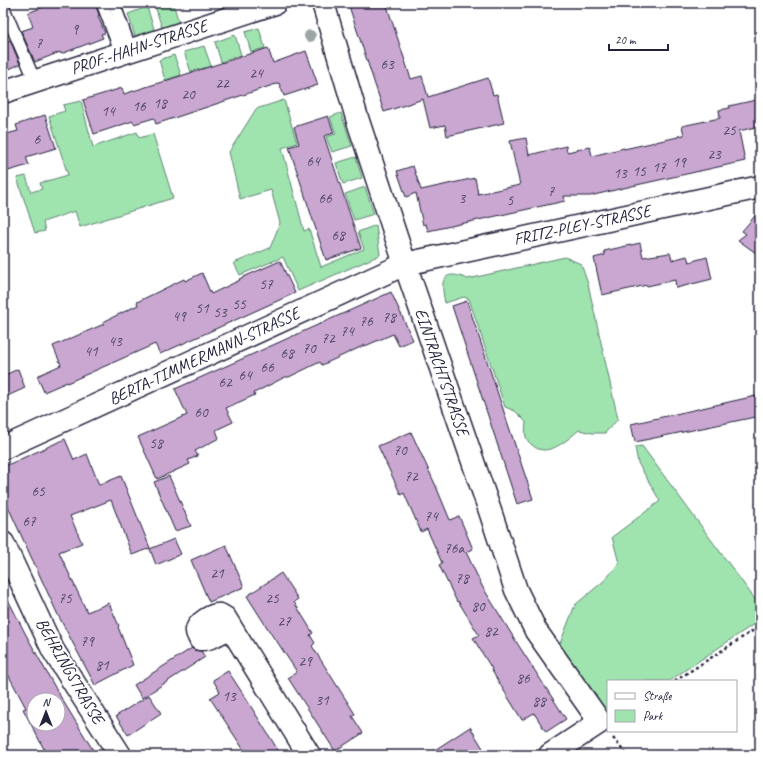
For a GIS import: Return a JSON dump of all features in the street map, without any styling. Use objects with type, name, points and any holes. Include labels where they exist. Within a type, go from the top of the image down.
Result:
[{"type":"street","name":"PROF.-HAHN-STRASSE","points":[[3,92],[275,3]]},
{"type":"street","name":"EINTRACHTSTRASSE","points":[[323,3],[357,118],[405,264],[516,590],[536,631],[600,722],[550,755]]},
{"type":"street","name":"FRITZ-PLEY-STRASSE","points":[[405,264],[760,187]]},
{"type":"street","name":"BERTA-TIMMERMANN-STRASSE","points":[[3,448],[405,264]]},
{"type":"street","name":"BEHRINGSTRASSE","points":[[3,542],[53,650],[120,755]]},
{"type":"street","points":[[230,627],[309,755]]},
{"type":"lane","points":[[102,3],[126,51]]},
{"type":"lane","points":[[114,3],[126,51]]},
{"type":"lane","points":[[3,6],[35,81]]},
{"type":"path","points":[[677,680],[760,626]]},
{"type":"green space","points":[[165,3],[173,3],[179,23],[162,28],[155,6]]},
{"type":"green space","points":[[147,7],[154,29],[135,36],[128,14]]},
{"type":"green space","points":[[259,28],[265,48],[251,52],[245,32]]},
{"type":"green space","points":[[235,35],[241,55],[221,62],[215,42]]},
{"type":"green space","points":[[204,46],[211,66],[191,72],[184,52]]},
{"type":"green space","points":[[174,55],[181,75],[165,80],[159,60]]},
{"type":"green space","points":[[284,100],[297,143],[282,148],[304,231],[309,229],[321,267],[364,249],[358,232],[376,225],[380,255],[298,291],[283,257],[240,275],[234,263],[270,248],[280,223],[271,190],[240,199],[229,152],[256,109]]},
{"type":"green space","points":[[81,101],[93,147],[137,132],[139,138],[153,134],[173,198],[80,227],[75,211],[43,222],[45,231],[35,233],[17,178],[26,176],[31,192],[42,189],[40,183],[68,175],[49,116],[65,111],[63,105]]},
{"type":"green space","points":[[341,113],[352,146],[332,152],[326,137],[336,134],[330,117]]},
{"type":"green space","points":[[356,157],[362,178],[343,184],[336,163]]},
{"type":"green space","points":[[365,187],[374,214],[354,220],[345,194]]},
{"type":"green space","points":[[565,257],[581,264],[588,284],[618,419],[605,433],[592,433],[579,430],[563,443],[544,450],[538,449],[529,443],[525,429],[526,422],[515,411],[505,407],[469,299],[464,297],[445,303],[443,283],[447,276],[450,275],[468,279]]},
{"type":"green space","points":[[642,446],[760,606],[760,620],[670,680],[607,680],[607,716],[554,659],[575,605],[605,580],[619,563],[612,537],[660,501],[638,463],[635,447]]},
{"type":"building","points":[[53,3],[95,3],[98,16],[105,33],[101,34],[103,38],[35,62],[21,31],[33,27],[28,13]]},
{"type":"building","points":[[348,3],[386,3],[411,79],[422,76],[428,97],[488,78],[493,95],[497,94],[504,123],[447,136],[445,125],[430,128],[423,99],[384,112]]},
{"type":"building","points":[[10,40],[20,64],[3,72],[3,43]]},
{"type":"building","points":[[268,48],[273,63],[306,51],[318,85],[284,96],[279,83],[156,124],[154,118],[134,124],[133,121],[94,134],[83,100],[122,88],[124,94]]},
{"type":"building","points":[[756,100],[760,118],[760,126],[739,131],[745,161],[590,196],[564,196],[565,201],[428,231],[426,224],[423,225],[416,193],[406,197],[397,171],[413,166],[421,190],[475,178],[478,194],[520,185],[510,141],[526,138],[529,155],[566,146],[567,152],[590,147],[592,156],[684,135],[682,126],[720,118],[719,110],[730,108],[729,106]]},
{"type":"building","points":[[45,115],[56,148],[26,157],[29,165],[8,171],[3,155],[3,135],[18,131],[16,125]]},
{"type":"building","points":[[328,116],[334,133],[324,136],[361,248],[326,260],[289,147],[299,144],[294,127]]},
{"type":"building","points":[[760,210],[760,256],[738,240],[746,234],[742,231]]},
{"type":"building","points":[[640,243],[643,257],[670,253],[672,260],[687,256],[689,262],[707,257],[712,279],[676,288],[675,280],[602,295],[594,258],[605,255],[604,251]]},
{"type":"building","points":[[280,261],[295,293],[160,354],[155,344],[44,392],[37,376],[61,365],[53,346],[104,324],[103,322],[138,305],[137,302],[184,279],[185,281],[202,273],[211,294],[240,280],[239,279]]},
{"type":"building","points":[[391,292],[413,340],[399,346],[393,334],[322,365],[320,362],[289,377],[285,377],[254,393],[255,395],[226,408],[233,422],[216,430],[219,438],[195,451],[198,456],[188,460],[190,464],[157,479],[138,437],[187,415],[175,389]]},
{"type":"building","points":[[467,301],[533,499],[517,504],[452,306]]},
{"type":"building","points":[[18,369],[25,388],[3,398],[3,376]]},
{"type":"building","points":[[760,395],[760,416],[635,442],[631,424]]},
{"type":"building","points":[[411,432],[450,520],[459,516],[473,549],[466,552],[482,586],[566,719],[546,732],[534,713],[522,720],[498,681],[473,638],[479,635],[458,601],[457,602],[439,565],[442,563],[427,529],[421,532],[404,493],[401,495],[378,446]]},
{"type":"building","points":[[65,439],[74,460],[87,454],[99,485],[121,476],[150,548],[132,555],[111,500],[70,516],[82,543],[59,552],[87,612],[109,603],[133,665],[95,685],[57,613],[3,496],[3,467]]},
{"type":"building","points":[[169,476],[191,526],[175,531],[154,482]]},
{"type":"building","points":[[174,539],[181,554],[156,565],[150,549]]},
{"type":"building","points":[[226,545],[244,587],[209,602],[191,560]]},
{"type":"building","points":[[281,573],[298,599],[294,602],[313,633],[310,635],[315,643],[312,646],[355,714],[352,716],[363,733],[335,751],[288,678],[297,672],[247,596]]},
{"type":"building","points":[[3,590],[58,692],[26,692],[26,708],[3,665]]},
{"type":"building","points":[[192,648],[194,650],[201,651],[205,657],[142,698],[134,685]]},
{"type":"building","points":[[228,671],[281,755],[247,755],[210,698],[220,692],[213,680]]},
{"type":"building","points":[[149,695],[161,713],[128,735],[116,716]]},
{"type":"building","points":[[66,706],[96,755],[47,755],[35,732],[66,732]]},
{"type":"building","points":[[26,708],[26,715],[23,709]]},
{"type":"building","points":[[470,727],[487,755],[427,755]]}]
